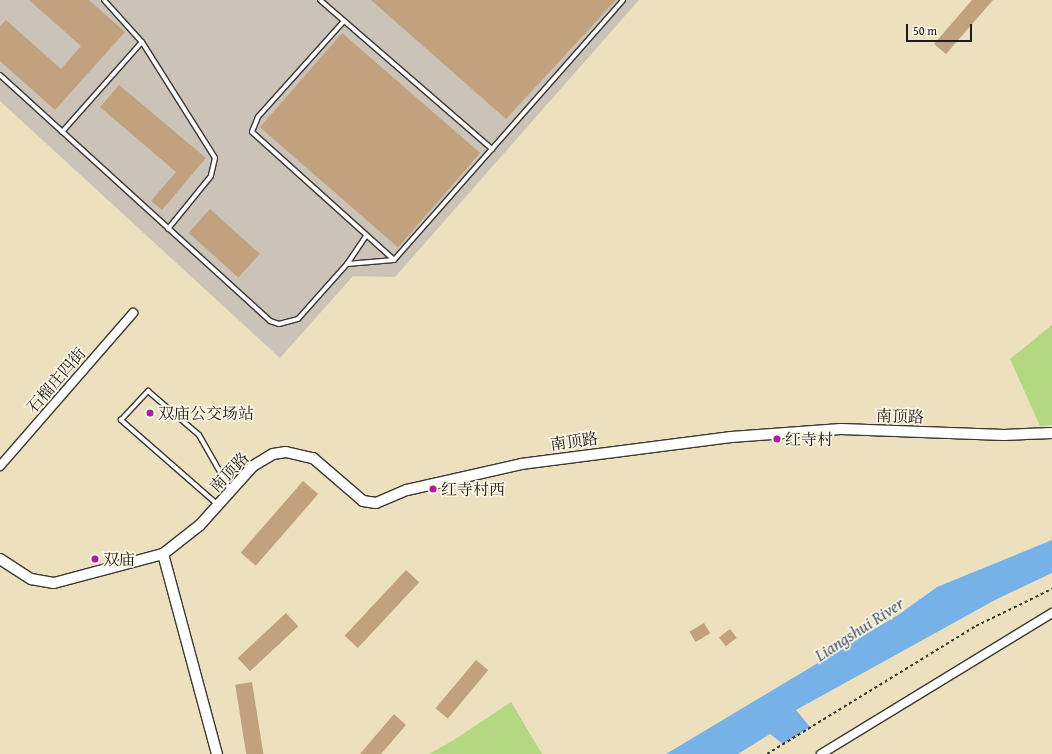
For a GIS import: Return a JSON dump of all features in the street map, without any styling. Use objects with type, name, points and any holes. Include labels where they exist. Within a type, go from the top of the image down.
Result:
[{"type":"street","name":"石榴庄四街","points":[[0,466],[133,313]]},
{"type":"street","name":"南顶路","points":[[163,554],[193,531],[263,458],[286,452],[313,458],[364,501],[376,503],[407,490],[521,464],[731,436],[841,429],[1004,435],[1052,433]]},
{"type":"street","points":[[0,559],[31,579],[54,583],[163,554],[217,754]]},
{"type":"street","points":[[821,754],[1052,613]]},
{"type":"lane","points":[[104,0],[142,42],[215,158],[211,176],[168,229]]},
{"type":"lane","points":[[320,0],[492,149]]},
{"type":"lane","points":[[346,264],[394,260],[622,0]]},
{"type":"lane","points":[[344,21],[258,117],[252,132],[394,260]]},
{"type":"lane","points":[[62,132],[142,42]]},
{"type":"lane","points":[[0,75],[270,321],[278,324],[298,319],[346,264],[366,236]]},
{"type":"lane","points":[[218,505],[121,420],[148,391],[199,435],[231,491]]},
{"type":"path","points":[[767,754],[976,626],[1052,589]]},
{"type":"shaded area","points":[[0,0],[639,0],[395,277],[353,276],[280,358],[0,101]]},
{"type":"green space","points":[[1052,325],[1052,425],[1040,426],[1010,359]]},
{"type":"green space","points":[[511,702],[542,754],[429,754],[452,741]]},
{"type":"water","points":[[1052,540],[1052,573],[995,600],[796,710],[810,727],[783,744],[770,734],[738,754],[666,754],[898,615],[937,587]]},
{"type":"building","points":[[29,0],[89,0],[125,32],[55,110],[0,61],[0,26],[6,20],[61,69],[81,46]]},
{"type":"building","points":[[371,0],[616,0],[506,119]]},
{"type":"building","points":[[972,0],[993,0],[946,54],[934,44]]},
{"type":"building","points":[[342,33],[480,153],[398,247],[260,127]]},
{"type":"building","points":[[119,85],[206,158],[162,210],[151,201],[176,172],[100,107]]},
{"type":"building","points":[[210,209],[260,254],[238,278],[189,233]]},
{"type":"building","points":[[303,481],[318,494],[256,566],[241,553]]},
{"type":"building","points":[[406,570],[419,582],[358,648],[345,636]]},
{"type":"building","points":[[286,613],[298,626],[250,671],[238,658]]},
{"type":"building","points":[[704,623],[710,633],[696,642],[689,632]]},
{"type":"building","points":[[730,629],[737,638],[726,646],[719,638]]},
{"type":"building","points":[[476,660],[488,670],[448,719],[436,708]]},
{"type":"building","points":[[252,682],[263,754],[246,754],[235,685]]},
{"type":"building","points":[[394,714],[406,725],[381,754],[360,754]]},
{"type":"place","name":"双庙公交场站","points":[[150,413]]},
{"type":"place","name":"红寺村","points":[[777,439]]},
{"type":"place","name":"红寺村西","points":[[433,489]]},
{"type":"place","name":"双庙","points":[[95,559]]},
{"type":"water label","name":"Liangshui River","points":[[859,629]]}]
